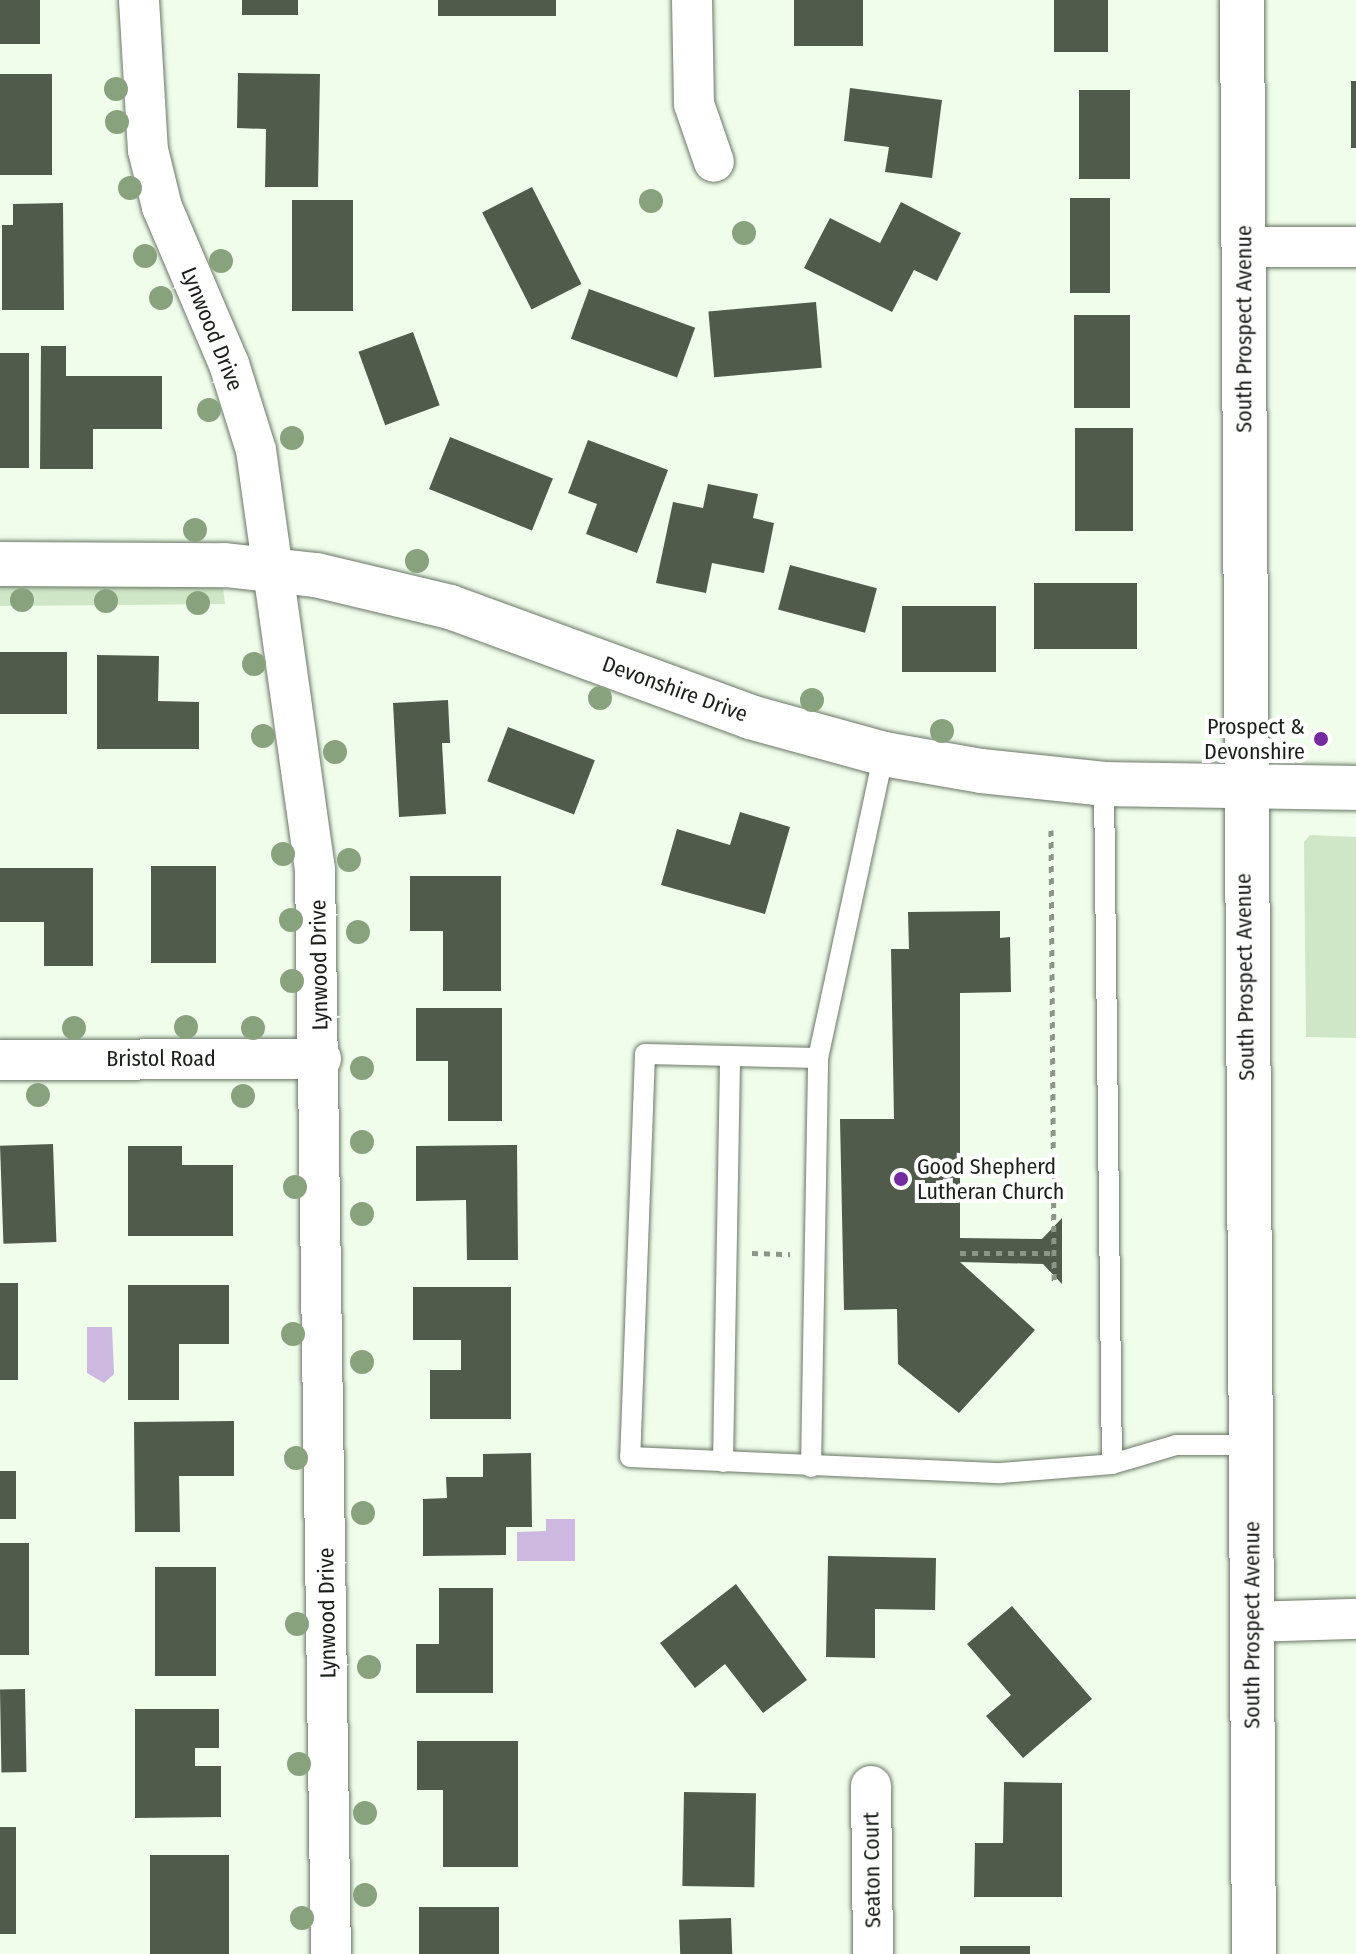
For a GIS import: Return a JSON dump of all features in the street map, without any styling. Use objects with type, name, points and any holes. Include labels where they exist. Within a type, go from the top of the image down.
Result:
[{"type":"main road","name":"South Prospect Avenue","points":[[1242,0],[1254,1954]]},
{"type":"main road","name":"Devonshire Drive","points":[[0,564],[274,568],[450,607],[750,717],[884,754],[1104,784],[1356,788]]},
{"type":"street","name":"Lynwood Drive","points":[[139,0],[148,150],[162,207],[229,364],[256,450],[315,869],[321,1059],[331,1954]]},
{"type":"street","points":[[692,0],[694,104],[714,162]]},
{"type":"street","points":[[1243,247],[1356,247]]},
{"type":"street","name":"Bristol Road","points":[[0,1060],[321,1059]]},
{"type":"street","points":[[1252,1622],[1356,1619]]},
{"type":"street","name":"Seaton Court","points":[[871,1786],[873,1954]]},
{"type":"lane","points":[[811,1467],[818,1058],[884,754]]},
{"type":"lane","points":[[1104,784],[1112,1464]]},
{"type":"lane","points":[[818,1058],[645,1054],[630,1457],[1001,1473],[1112,1464],[1176,1445],[1251,1445]]},
{"type":"lane","points":[[723,1462],[730,1056]]},
{"type":"path","points":[[1051,830],[1054,1284]]},
{"type":"path","points":[[960,1253],[1054,1253]]},
{"type":"green space","points":[[0,585],[223,587],[225,604],[0,606]]},
{"type":"green space","points":[[1310,835],[1356,837],[1356,1038],[1306,1037],[1304,842]]},
{"type":"shaded area","points":[[87,1327],[112,1327],[114,1374],[104,1383],[87,1373]]},
{"type":"shaded area","points":[[546,1519],[575,1519],[575,1561],[517,1561],[517,1532],[546,1531]]},
{"type":"building","points":[[0,0],[40,0],[40,44],[0,44]]},
{"type":"building","points":[[242,0],[298,0],[298,15],[242,15]]},
{"type":"building","points":[[438,0],[556,0],[556,16],[438,16]]},
{"type":"building","points":[[794,0],[863,0],[863,46],[794,46]]},
{"type":"building","points":[[1054,0],[1108,0],[1108,52],[1054,52]]},
{"type":"building","points":[[238,73],[320,74],[318,187],[265,187],[266,129],[237,128]]},
{"type":"building","points":[[0,74],[52,74],[52,175],[0,175]]},
{"type":"building","points":[[1351,81],[1356,81],[1356,148],[1351,148]]},
{"type":"building","points":[[850,88],[942,100],[932,178],[885,172],[889,147],[844,141]]},
{"type":"building","points":[[1079,90],[1130,90],[1130,179],[1079,179]]},
{"type":"building","points":[[532,187],[581,284],[532,310],[482,212]]},
{"type":"building","points":[[1070,198],[1110,198],[1110,293],[1070,293]]},
{"type":"building","points":[[292,200],[353,200],[353,311],[292,311]]},
{"type":"building","points":[[901,202],[961,233],[937,281],[914,270],[892,312],[804,268],[830,218],[880,243]]},
{"type":"building","points":[[63,203],[64,310],[2,310],[2,225],[13,225],[13,204]]},
{"type":"building","points":[[589,289],[695,328],[677,377],[571,339]]},
{"type":"building","points":[[816,302],[822,368],[714,377],[708,311]]},
{"type":"building","points":[[1074,315],[1130,315],[1130,408],[1074,408]]},
{"type":"building","points":[[413,332],[440,405],[385,425],[358,352]]},
{"type":"building","points":[[41,346],[66,346],[66,376],[162,376],[162,429],[93,429],[93,469],[40,469]]},
{"type":"building","points":[[0,353],[29,353],[29,468],[0,468]]},
{"type":"building","points":[[1075,428],[1133,428],[1133,531],[1075,531]]},
{"type":"building","points":[[450,437],[553,479],[532,531],[429,489]]},
{"type":"building","points":[[588,440],[668,470],[637,553],[586,534],[597,504],[568,493]]},
{"type":"building","points":[[708,484],[758,494],[753,518],[774,523],[764,573],[712,563],[706,593],[656,583],[673,502],[703,508]]},
{"type":"building","points":[[790,565],[877,588],[865,633],[778,609]]},
{"type":"building","points":[[1034,583],[1137,583],[1137,649],[1034,649]]},
{"type":"building","points":[[902,606],[996,606],[996,672],[902,672]]},
{"type":"building","points":[[0,652],[67,652],[67,714],[0,714]]},
{"type":"building","points":[[97,655],[159,656],[158,701],[199,702],[199,749],[97,749]]},
{"type":"building","points":[[448,700],[450,743],[442,743],[446,814],[399,817],[393,703]]},
{"type":"building","points":[[508,727],[595,760],[574,814],[487,781]]},
{"type":"building","points":[[740,812],[790,827],[765,914],[661,885],[677,829],[730,845]]},
{"type":"building","points":[[151,866],[216,866],[216,963],[151,963]]},
{"type":"building","points":[[0,868],[93,868],[93,966],[44,966],[44,922],[0,922]]},
{"type":"building","points":[[410,876],[501,876],[501,991],[443,991],[443,931],[410,931]]},
{"type":"building","name":"Good Shepherd Lutheran Church","points":[[1000,911],[1000,938],[1010,937],[1011,992],[960,993],[960,1238],[1042,1239],[1062,1218],[1062,1284],[1043,1264],[960,1262],[1035,1330],[959,1413],[898,1364],[897,1309],[844,1310],[840,1119],[894,1119],[891,949],[909,949],[908,912]]},
{"type":"building","points":[[416,1008],[502,1008],[502,1121],[448,1121],[448,1061],[416,1061]]},
{"type":"building","points":[[53,1144],[56,1242],[3,1244],[0,1146]]},
{"type":"building","points":[[517,1145],[518,1260],[467,1260],[466,1200],[416,1201],[416,1146]]},
{"type":"building","points":[[128,1146],[182,1146],[182,1165],[233,1165],[233,1236],[128,1236]]},
{"type":"building","points":[[0,1283],[18,1283],[18,1380],[0,1380]]},
{"type":"building","points":[[128,1285],[229,1285],[229,1344],[179,1344],[179,1400],[128,1400]]},
{"type":"building","points":[[413,1287],[511,1287],[511,1419],[430,1419],[430,1370],[461,1370],[461,1340],[413,1340]]},
{"type":"building","points":[[234,1421],[234,1476],[179,1476],[180,1532],[135,1532],[134,1422]]},
{"type":"building","points":[[531,1453],[532,1527],[506,1527],[506,1555],[423,1556],[423,1499],[447,1498],[446,1477],[483,1477],[483,1454]]},
{"type":"building","points":[[0,1471],[16,1471],[16,1519],[0,1519]]},
{"type":"building","points":[[0,1543],[29,1543],[29,1655],[0,1655]]},
{"type":"building","points":[[828,1556],[936,1558],[935,1610],[875,1609],[875,1658],[826,1657]]},
{"type":"building","points":[[155,1567],[216,1567],[216,1676],[155,1676]]},
{"type":"building","points":[[736,1584],[807,1680],[763,1713],[725,1664],[695,1688],[660,1643]]},
{"type":"building","points":[[439,1588],[493,1588],[493,1693],[416,1693],[416,1644],[439,1644]]},
{"type":"building","points":[[1012,1606],[1092,1699],[1023,1758],[986,1716],[1011,1695],[967,1644]]},
{"type":"building","points":[[0,1689],[25,1689],[26,1772],[1,1772]]},
{"type":"building","points":[[135,1709],[219,1709],[219,1748],[195,1748],[195,1766],[221,1766],[221,1817],[135,1818]]},
{"type":"building","points":[[417,1741],[518,1741],[518,1867],[443,1867],[443,1790],[417,1790]]},
{"type":"building","points":[[1004,1782],[1062,1783],[1062,1897],[974,1897],[975,1843],[1003,1843]]},
{"type":"building","points":[[684,1792],[756,1793],[754,1887],[682,1886]]},
{"type":"building","points":[[0,1827],[16,1827],[16,1934],[0,1934]]},
{"type":"building","points":[[150,1855],[229,1855],[229,1954],[150,1954]]},
{"type":"building","points":[[419,1907],[499,1907],[499,1954],[419,1954]]},
{"type":"building","points":[[731,1918],[732,1954],[680,1954],[679,1920]]},
{"type":"building","points":[[960,1946],[1030,1946],[1030,1954],[960,1954]]},
{"type":"place","name":"Prospect & Devonshire","points":[[1321,739]]},
{"type":"place","name":"Good Shepherd Lutheran Church","points":[[901,1179]]}]
